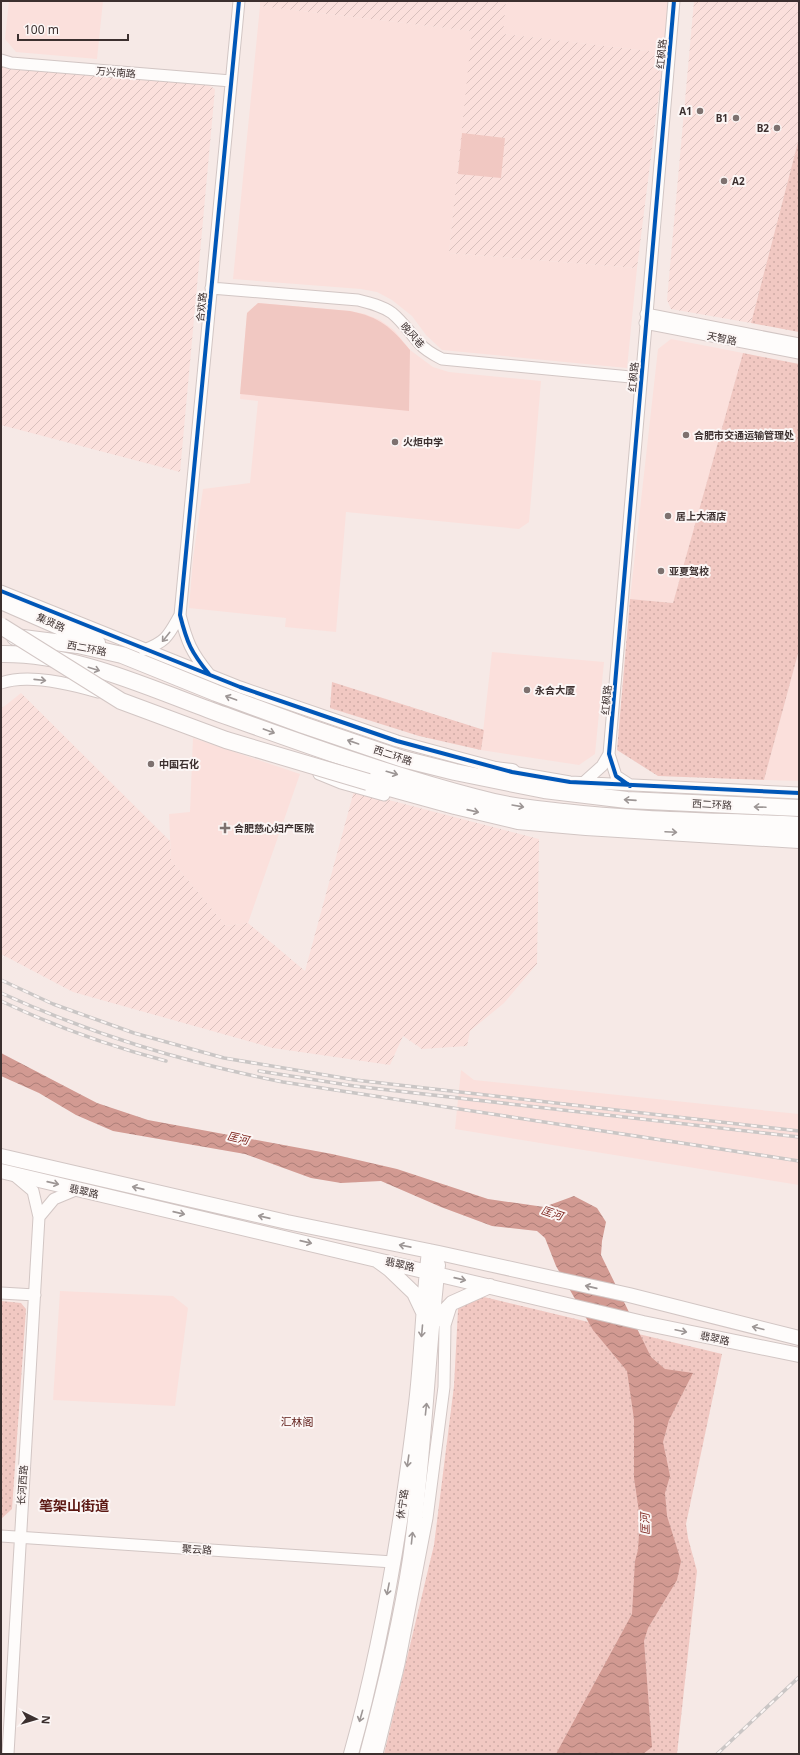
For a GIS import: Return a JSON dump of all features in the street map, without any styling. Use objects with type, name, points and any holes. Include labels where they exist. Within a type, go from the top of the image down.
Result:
[{"type":"highway","points":[[1,597],[45,610]]},
{"type":"highway","name":"集贤路","points":[[1,601],[122,655]]},
{"type":"highway","points":[[1,626],[121,701],[226,740],[455,806],[518,821],[586,827],[799,840]]},
{"type":"highway","name":"西二环路","points":[[1,635],[36,638],[122,655],[303,726],[403,759],[455,772],[544,790],[628,800],[799,808]]},
{"type":"highway","name":"西二环路","points":[[1,654],[20,654],[76,663],[130,680],[356,763],[479,799],[542,810],[602,816],[799,825]]},
{"type":"highway","points":[[403,759],[512,772]]},
{"type":"highway","points":[[368,782],[479,799]]},
{"type":"main road","name":"翡翠路","points":[[1,1156],[286,1222],[434,1252],[629,1295],[799,1338]]},
{"type":"main road","name":"翡翠路","points":[[7,1172],[565,1303],[643,1323],[799,1355]]},
{"type":"main road","name":"休宁路","points":[[351,1754],[367,1695],[393,1562],[416,1403],[423,1313],[432,1272],[434,1252]]},
{"type":"main road","points":[[374,1259],[389,1269],[414,1293],[423,1313]]},
{"type":"main road","name":"休宁路","points":[[367,1754],[385,1688],[410,1559],[427,1405],[433,1323],[432,1272]]},
{"type":"main road","points":[[433,1323],[452,1303],[490,1286]]},
{"type":"street","name":"合欢路","points":[[180,615],[239,1]]},
{"type":"street","name":"红枫路","points":[[610,754],[674,1]]},
{"type":"street","name":"万兴南路","points":[[1,60],[11,63],[231,81]]},
{"type":"street","name":"晚风巷","points":[[211,288],[358,300],[371,303],[391,313],[401,321],[420,344],[442,359],[641,378]]},
{"type":"street","name":"天智路","points":[[646,319],[799,344]]},
{"type":"street","name":"天智路","points":[[646,319],[799,353]]},
{"type":"street","points":[[1,591],[144,650],[240,687],[397,741],[512,772],[583,783],[799,793]]},
{"type":"street","points":[[144,650],[161,644],[169,634],[180,615]]},
{"type":"street","points":[[180,615],[193,655],[210,675]]},
{"type":"street","points":[[1,682],[32,679],[68,683],[207,727],[341,783],[436,808],[455,806]]},
{"type":"street","points":[[583,783],[602,766],[610,754]]},
{"type":"street","points":[[610,754],[616,776],[631,786]]},
{"type":"street","name":"长河西路","points":[[7,1172],[33,1191],[39,1217],[19,1537],[8,1754]]},
{"type":"street","points":[[39,1217],[54,1199],[78,1189]]},
{"type":"street","points":[[1,1293],[35,1295]]},
{"type":"street","points":[[377,1754],[399,1664],[427,1518],[444,1387],[445,1324],[452,1303]]},
{"type":"street","name":"聚云路","points":[[1,1536],[393,1562]]},
{"type":"shaded area","points":[[9,1],[103,1],[97,59],[16,52],[5,39]]},
{"type":"shaded area","points":[[260,1],[506,1],[503,34],[664,53],[637,268],[449,253],[472,31],[260,6]]},
{"type":"shaded area","points":[[506,1],[669,1],[664,53],[502,34]]},
{"type":"shaded area","points":[[694,1],[799,1],[799,138],[751,323],[671,309],[667,300]]},
{"type":"shaded area","points":[[260,6],[473,31],[449,253],[637,268],[627,368],[442,350],[426,335],[412,316],[392,300],[377,292],[361,289],[233,279]]},
{"type":"shaded area","points":[[1,66],[205,83],[215,89],[180,472],[1,425]]},
{"type":"shaded area","points":[[462,133],[505,138],[501,178],[458,174]]},
{"type":"shaded area","points":[[799,138],[799,332],[751,323]]},
{"type":"shaded area","name":"火炬中学","points":[[258,303],[350,311],[365,314],[380,320],[394,330],[410,350],[433,367],[449,372],[541,381],[529,522],[519,529],[346,512],[336,632],[285,627],[286,618],[189,608],[193,558],[203,489],[250,483],[258,401],[240,399],[247,313]]},
{"type":"shaded area","points":[[258,303],[350,311],[369,316],[391,329],[410,350],[409,411],[240,394],[247,313]]},
{"type":"shaded area","points":[[671,339],[743,353],[673,603],[630,599],[658,349]]},
{"type":"shaded area","points":[[743,353],[799,364],[799,650],[764,780],[658,776],[617,750],[630,599],[673,603]]},
{"type":"shaded area","points":[[799,650],[799,781],[764,780]]},
{"type":"shaded area","points":[[492,652],[604,662],[595,754],[579,765],[481,750]]},
{"type":"shaded area","points":[[332,682],[484,730],[481,750],[419,736],[330,708]]},
{"type":"shaded area","points":[[21,693],[170,841],[171,860],[226,926],[248,923],[305,971],[354,791],[539,839],[537,964],[504,1003],[470,1031],[467,1046],[422,1049],[403,1036],[390,1065],[273,1048],[73,992],[1,954],[1,709]]},
{"type":"shaded area","name":"合肥慈心妇产医院","points":[[193,738],[300,774],[248,923],[226,926],[171,860],[169,814],[190,812]]},
{"type":"shaded area","points":[[461,1070],[474,1080],[799,1114],[799,1185],[455,1129]]},
{"type":"shaded area","points":[[60,1291],[173,1296],[188,1308],[175,1406],[53,1400]]},
{"type":"shaded area","points":[[459,1291],[722,1354],[686,1524],[688,1538],[697,1571],[677,1754],[384,1754],[434,1545],[454,1386]]},
{"type":"shaded area","points":[[1,1301],[21,1303],[26,1309],[12,1509],[1,1519]]},
{"type":"water","name":"匡河","points":[[1,1053],[97,1103],[148,1120],[332,1154],[397,1169],[488,1199],[544,1207],[574,1196],[597,1208],[606,1222],[601,1255],[651,1357],[665,1369],[693,1373],[669,1420],[663,1442],[670,1476],[665,1493],[667,1516],[681,1561],[677,1580],[648,1628],[644,1641],[652,1747],[643,1754],[556,1754],[632,1614],[635,1561],[638,1550],[640,1518],[634,1478],[634,1419],[627,1371],[593,1330],[556,1266],[545,1238],[537,1231],[492,1226],[441,1207],[381,1181],[341,1183],[311,1178],[245,1154],[113,1131],[76,1115],[39,1093],[1,1076]]},
{"type":"railway","points":[[1,980],[53,1004],[134,1033],[224,1058],[355,1080],[799,1131]]},
{"type":"railway","points":[[1,993],[70,1022],[139,1046],[210,1066],[283,1082],[799,1161]]},
{"type":"railway","points":[[1,1001],[82,1035],[166,1061]]},
{"type":"railway","points":[[259,1071],[354,1086],[799,1137]]},
{"type":"railway","points":[[717,1754],[799,1677]]},
{"type":"cycle path","points":[[209,674],[190,647],[180,615],[239,1]]},
{"type":"cycle path","points":[[630,786],[616,776],[609,754],[674,1]]},
{"type":"cycle path","points":[[1,591],[240,687],[397,741],[512,772],[570,782],[799,793]]},
{"type":"place","name":"A1","points":[[700,111]]},
{"type":"place","name":"B1","points":[[736,118]]},
{"type":"place","name":"B2","points":[[777,128]]},
{"type":"place","name":"A2","points":[[724,181]]},
{"type":"place","name":"合肥市交通运输管理处","points":[[686,435]]},
{"type":"place","name":"火炬中学","points":[[395,442]]},
{"type":"place","name":"居上大酒店","points":[[668,516]]},
{"type":"place","name":"亚夏驾校","points":[[661,571]]},
{"type":"place","name":"永合大厦","points":[[527,690]]},
{"type":"place","name":"中国石化","points":[[151,764]]},
{"type":"place","name":"合肥慈心妇产医院","points":[[225,828]]},
{"type":"district","name":"汇林阁","points":[[297,1422]]},
{"type":"district","name":"笔架山街道","points":[[74,1506]]}]
